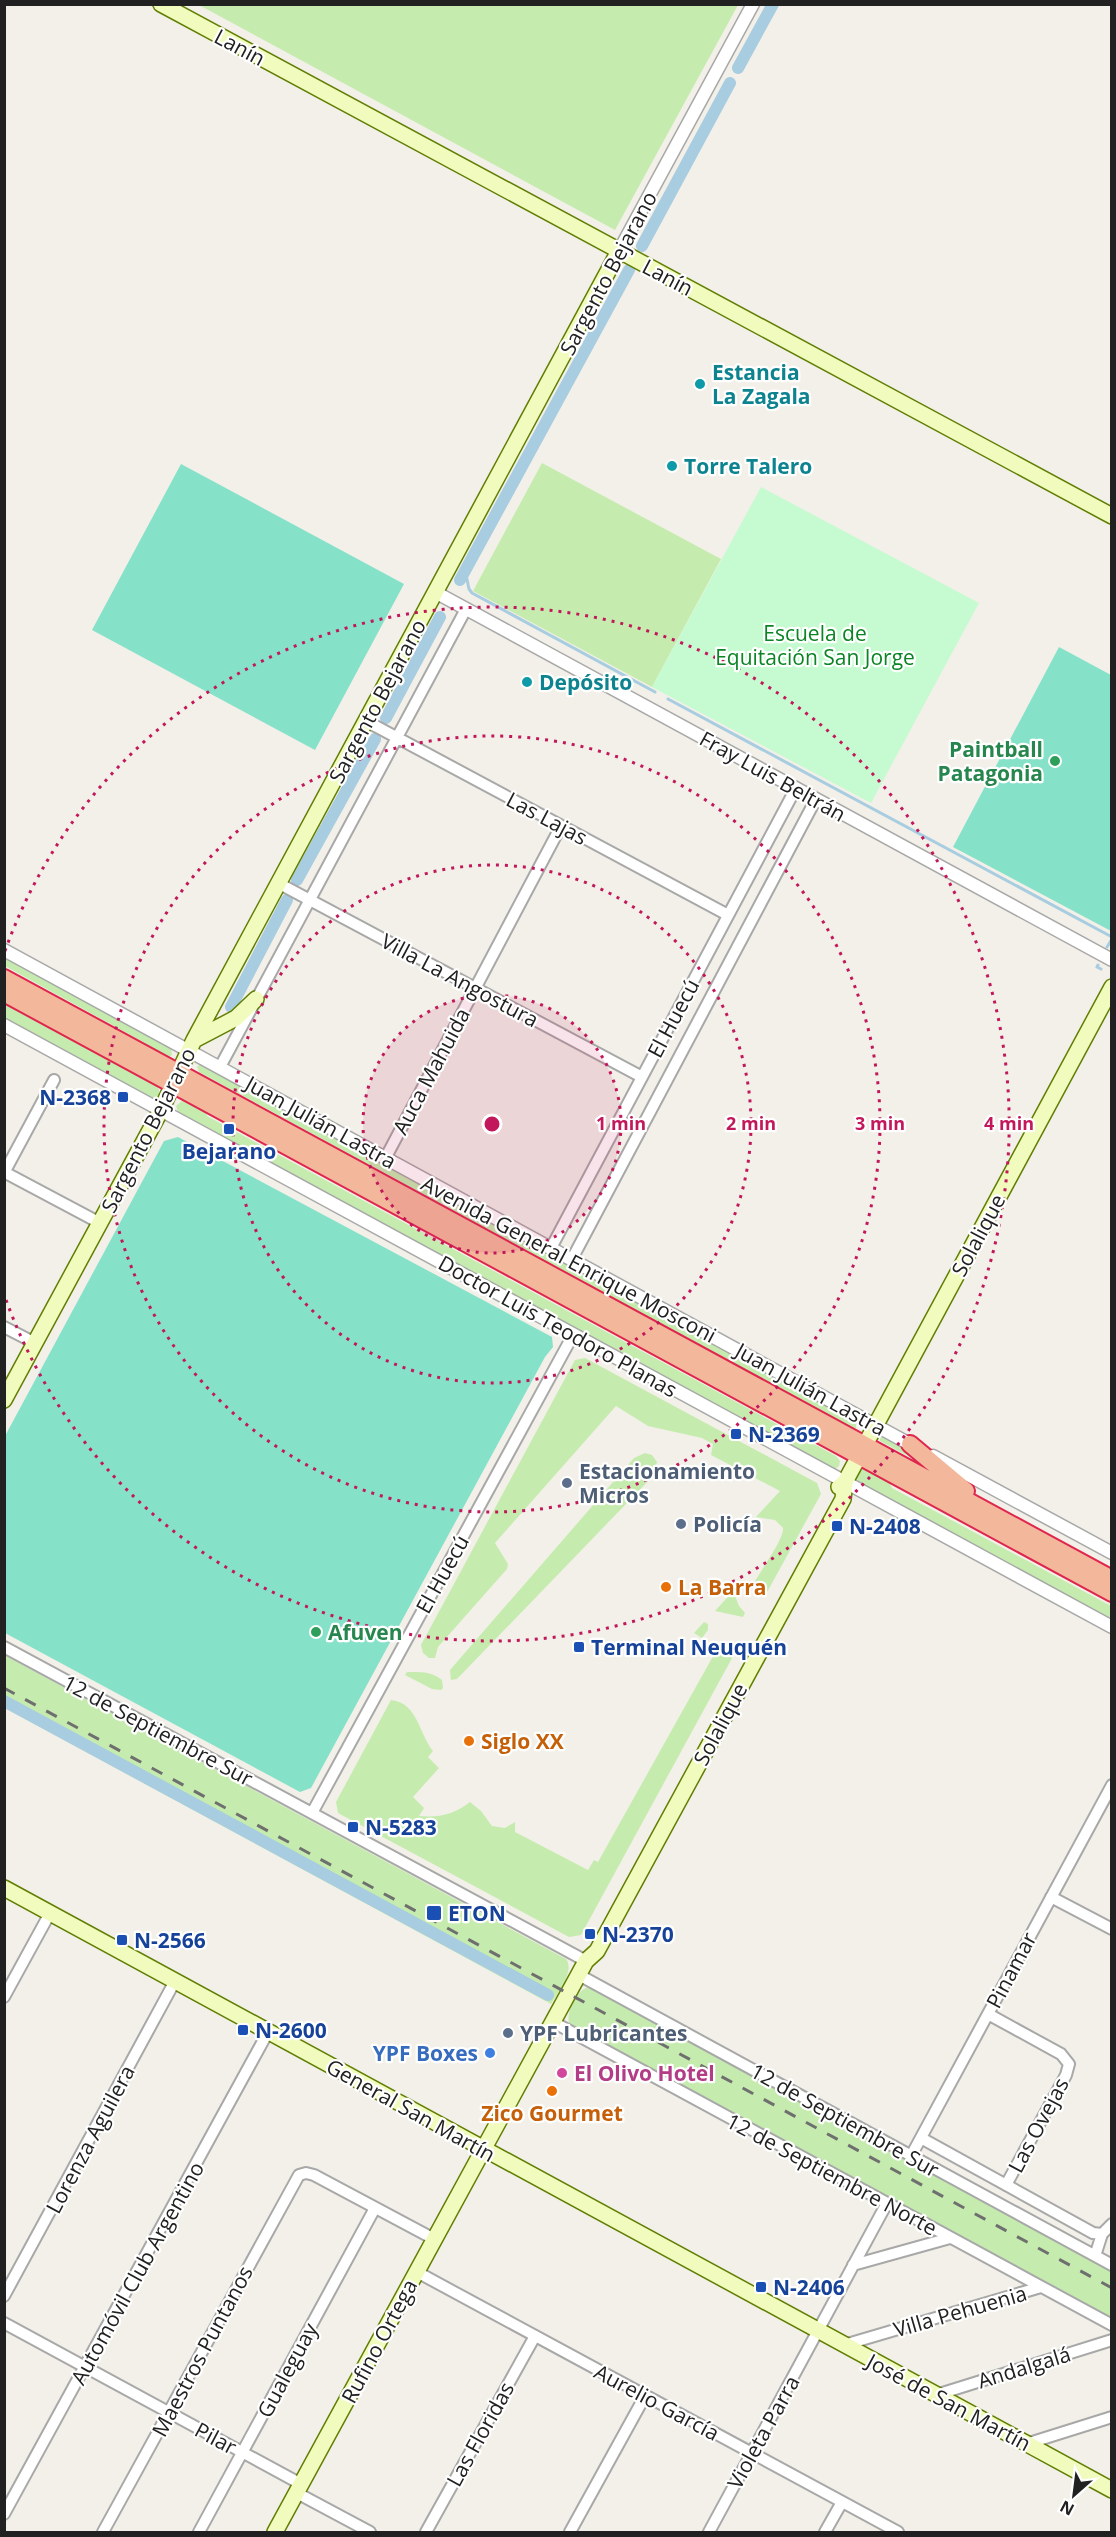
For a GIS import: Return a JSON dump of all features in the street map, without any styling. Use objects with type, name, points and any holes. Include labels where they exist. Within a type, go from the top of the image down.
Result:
[{"type":"highway","name":"Avenida General Enrique Mosconi","points":[[4,978],[175,1078],[862,1450],[1112,1593]]},
{"type":"highway","name":"Avenida General Enrique Mosconi","points":[[4,993],[175,1078]]},
{"type":"highway","points":[[910,1444],[953,1481],[1007,1522]]},
{"type":"highway","name":"Avenida General Enrique Mosconi","points":[[862,1450],[1007,1522],[1112,1579]]},
{"type":"main road","name":"Lanín","points":[[161,4],[1112,516]]},
{"type":"main road","name":"Sargento Bejarano","points":[[4,1400],[161,1110],[191,1045],[619,251]]},
{"type":"main road","name":"Solalique","points":[[483,2149],[582,1968],[588,1947],[834,1494],[845,1482],[1112,987]]},
{"type":"main road","points":[[191,1045],[236,1018],[256,999]]},
{"type":"main road","name":"General San Martín","points":[[4,1888],[818,2331]]},
{"type":"main road","name":"Rufino Ortega","points":[[275,2532],[483,2149]]},
{"type":"main road","name":"José de San Martín","points":[[818,2331],[1112,2490]]},
{"type":"street","name":"Sargento Bejarano","points":[[619,251],[753,4]]},
{"type":"street","name":"Fray Luis Beltrán","points":[[435,592],[1112,960]]},
{"type":"street","name":"Sargento Bejarano","points":[[220,1067],[465,609]]},
{"type":"street","name":"Las Lajas","points":[[366,721],[728,915]]},
{"type":"street","name":"El Huecú","points":[[551,1248],[796,788]]},
{"type":"street","name":"El Huecú","points":[[572,1259],[816,799]]},
{"type":"street","name":"Auca Mahuida","points":[[386,1157],[561,826]]},
{"type":"street","name":"Villa La Angostura","points":[[278,883],[642,1077]]},
{"type":"street","name":"Juan Julián Lastra","points":[[4,950],[191,1045],[220,1067],[1112,1553]]},
{"type":"street","name":"Doctor Luis Teodoro Planas","points":[[4,1025],[1112,1627]]},
{"type":"street","points":[[54,1080],[5,1172],[100,1223]]},
{"type":"street","points":[[4,1327],[35,1343]]},
{"type":"street","name":"El Huecú","points":[[312,1813],[573,1335]]},
{"type":"street","name":"12 de Septiembre Sur","points":[[4,1647],[312,1813],[912,2156],[1112,2265]]},
{"type":"street","name":"Pinamar","points":[[912,2156],[1112,1785]]},
{"type":"street","points":[[1051,1897],[1112,1929]]},
{"type":"street","points":[[4,1997],[50,1913]]},
{"type":"street","name":"Lorenza Aguilera","points":[[4,2296],[175,1981]]},
{"type":"street","name":"Las Ovejas","points":[[988,2014],[1061,2054],[1069,2064],[1066,2074],[1006,2185]]},
{"type":"street","name":"12 de Septiembre Norte","points":[[552,2022],[1112,2325]]},
{"type":"street","name":"Automóvil Club Argentino","points":[[4,2514],[268,2032]]},
{"type":"street","points":[[921,2138],[1095,2234],[1102,2234]]},
{"type":"street","name":"Maestros Puntanos","points":[[103,2532],[294,2180],[303,2173],[314,2175],[375,2208]]},
{"type":"street","points":[[818,2331],[886,2204]]},
{"type":"street","points":[[375,2208],[434,2240]]},
{"type":"street","name":"Gualeguay","points":[[199,2532],[375,2208]]},
{"type":"street","points":[[1095,2256],[1102,2234],[1112,2224]]},
{"type":"street","points":[[854,2265],[950,2238]]},
{"type":"street","name":"Aurelio García","points":[[417,2272],[898,2532]]},
{"type":"street","name":"Villa Pehuenia","points":[[844,2345],[1041,2287]]},
{"type":"street","name":"Pilar","points":[[4,2324],[242,2452],[370,2532]]},
{"type":"street","name":"Violeta Parra","points":[[709,2532],[818,2331]]},
{"type":"street","name":"Las Floridas","points":[[426,2532],[534,2336]]},
{"type":"street","name":"Andalgalá","points":[[936,2395],[1112,2340]]},
{"type":"street","points":[[570,2532],[645,2396]]},
{"type":"street","points":[[1026,2444],[1112,2417]]},
{"type":"street","points":[[825,2532],[842,2502]]},
{"type":"green space","points":[[199,5],[738,5],[615,230]]},
{"type":"green space","points":[[542,463],[721,559],[652,687],[473,591]]},
{"type":"green space","points":[[181,464],[404,584],[315,750],[92,630]]},
{"type":"green space","name":"Escuela de Equitación San Jorge","points":[[761,487],[979,603],[871,803],[652,687]]},
{"type":"green space","name":"Paintball Patagonia","points":[[1059,647],[1111,675],[1111,931],[953,847]]},
{"type":"green space","points":[[4,956],[171,1047],[172,1055],[168,1058],[148,1050],[145,1043],[5,966]]},
{"type":"green space","points":[[4,1004],[156,1086],[159,1089],[159,1095],[150,1098],[5,1019]]},
{"type":"green space","points":[[204,1065],[856,1419],[856,1428],[852,1430],[826,1418],[824,1412],[199,1072],[197,1067]]},
{"type":"green space","points":[[184,1099],[206,1108],[207,1116],[836,1456],[840,1461],[839,1466],[834,1470],[179,1114],[176,1106]]},
{"type":"green space","points":[[178,1137],[552,1337],[553,1347],[545,1357],[311,1788],[300,1792],[5,1633],[5,1436],[164,1141]]},
{"type":"green space","points":[[585,1358],[817,1483],[821,1494],[766,1594],[756,1588],[754,1583],[776,1547],[783,1528],[775,1520],[756,1517],[780,1491],[711,1455],[713,1444],[702,1438],[648,1426],[616,1406],[495,1543],[508,1564],[507,1569],[438,1647],[435,1658],[429,1658],[423,1653],[421,1645],[575,1360]]},
{"type":"green space","points":[[880,1436],[909,1449],[932,1469],[880,1441]]},
{"type":"green space","points":[[645,1453],[652,1455],[657,1462],[653,1476],[457,1679],[451,1680],[450,1670],[634,1458]]},
{"type":"green space","points":[[865,1468],[888,1479],[892,1488],[1111,1606],[1111,1621],[859,1484],[856,1476],[859,1470]]},
{"type":"green space","points":[[733,1591],[739,1606],[745,1613],[743,1617],[715,1611]]},
{"type":"green space","points":[[704,1622],[708,1624],[708,1630],[702,1638],[694,1633]]},
{"type":"green space","points":[[721,1642],[737,1649],[581,1935],[569,1937],[338,1813],[336,1802],[391,1700],[400,1702],[417,1720],[433,1751],[428,1757],[439,1768],[413,1797],[424,1808],[419,1816],[446,1814],[459,1810],[470,1802],[481,1811],[492,1826],[505,1828],[515,1822],[515,1832],[588,1870],[594,1860],[598,1862]]},
{"type":"green space","points":[[4,1655],[566,1959],[567,1975],[561,1988],[551,2004],[5,1708]]},
{"type":"green space","points":[[407,1672],[434,1675],[442,1680],[443,1688],[441,1690],[432,1689],[405,1675]]},
{"type":"green space","points":[[588,1987],[1111,2268],[1111,2317],[574,2027],[569,2023],[571,2008],[580,1992]]},
{"type":"waterway","points":[[738,68],[773,4]]},
{"type":"waterway","points":[[642,246],[730,83]]},
{"type":"waterway","points":[[460,580],[629,270]]},
{"type":"waterway","points":[[465,570],[472,593],[655,692]]},
{"type":"waterway","points":[[386,718],[440,617]]},
{"type":"waterway","points":[[668,699],[1112,937]]},
{"type":"waterway","points":[[297,880],[375,739]]},
{"type":"waterway","points":[[231,1007],[287,900]]},
{"type":"waterway","points":[[1107,947],[1112,939]]},
{"type":"waterway","points":[[1098,965],[1097,967],[1101,969]]},
{"type":"waterway","points":[[4,1701],[548,1995]]},
{"type":"railway","points":[[4,1688],[1112,2288]]},
{"type":"place","name":"Estancia La Zagala","points":[[700,384]]},
{"type":"place","name":"Torre Talero","points":[[672,466]]},
{"type":"place","name":"Depósito","points":[[527,682]]},
{"type":"place","name":"Paintball Patagonia","points":[[1055,761]]},
{"type":"place","name":"N-2368","points":[[123,1097]]},
{"type":"place","name":"Bejarano","points":[[229,1129]]},
{"type":"place","name":"N-2369","points":[[736,1434]]},
{"type":"place","name":"Estacionamiento Micros","points":[[567,1483]]},
{"type":"place","name":"Policía","points":[[681,1524]]},
{"type":"place","name":"N-2408","points":[[837,1526]]},
{"type":"place","name":"La Barra","points":[[666,1587]]},
{"type":"place","name":"Afuven","points":[[316,1632]]},
{"type":"place","name":"Terminal Neuquén","points":[[579,1647]]},
{"type":"place","name":"Siglo XX","points":[[469,1741]]},
{"type":"place","name":"N-5283","points":[[353,1827]]},
{"type":"place","name":"ETON","points":[[434,1913]]},
{"type":"place","name":"N-2370","points":[[590,1934]]},
{"type":"place","name":"N-2566","points":[[122,1940]]},
{"type":"place","name":"N-2600","points":[[243,2030]]},
{"type":"place","name":"YPF Lubricantes","points":[[508,2033]]},
{"type":"place","name":"YPF Boxes","points":[[490,2053]]},
{"type":"place","name":"El Olivo Hotel","points":[[562,2073]]},
{"type":"place","name":"Zico Gourmet","points":[[552,2091]]},
{"type":"place","name":"N-2406","points":[[761,2287]]}]
